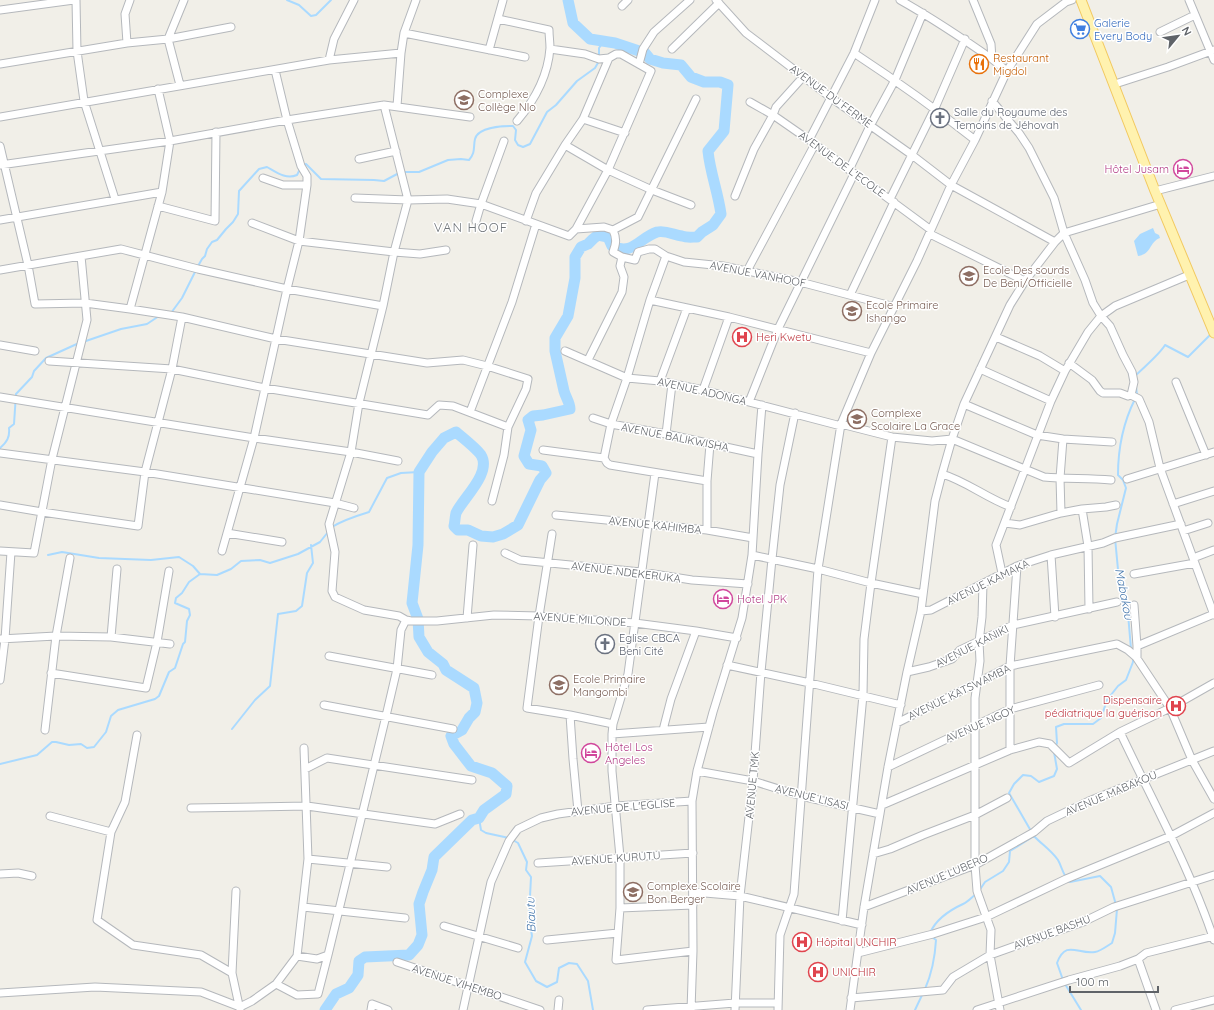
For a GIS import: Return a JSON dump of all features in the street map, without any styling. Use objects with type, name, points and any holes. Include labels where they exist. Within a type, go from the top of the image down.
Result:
[{"type":"main road","points":[[1081,0],[1115,84],[1155,191],[1213,331]]},
{"type":"street","points":[[0,10],[25,3],[75,0],[77,51],[84,101],[101,150],[115,199]]},
{"type":"street","points":[[127,43],[125,14],[130,0]]},
{"type":"street","points":[[180,85],[168,39],[184,0]]},
{"type":"street","points":[[329,60],[334,39],[354,0]]},
{"type":"street","points":[[397,106],[404,33],[416,0]]},
{"type":"street","points":[[488,50],[503,0]]},
{"type":"street","points":[[622,6],[628,0]]},
{"type":"street","points":[[640,62],[643,49],[654,32],[690,0]]},
{"type":"street","points":[[747,271],[812,142],[830,97],[854,53],[875,0]]},
{"type":"street","points":[[900,0],[965,39],[1007,70]]},
{"type":"street","points":[[973,0],[991,44],[992,59]]},
{"type":"street","points":[[647,1010],[778,1007],[780,935],[794,894],[818,568],[841,425],[871,353],[895,307],[1007,70],[1037,24],[1066,2],[1072,0]]},
{"type":"street","points":[[1189,0],[1212,50],[1214,60]]},
{"type":"street","points":[[672,49],[718,2]]},
{"type":"street","name":"AVENUE DU FERME","points":[[718,2],[746,33],[830,97],[912,155],[951,186],[1055,242]]},
{"type":"street","points":[[749,402],[778,329],[852,172],[870,126],[895,80],[923,13]]},
{"type":"street","points":[[1160,32],[1195,15]]},
{"type":"street","points":[[498,19],[549,30],[550,49],[544,75],[537,93],[517,121]]},
{"type":"street","points":[[0,64],[127,43],[168,39],[231,27]]},
{"type":"street","points":[[404,33],[525,57]]},
{"type":"street","points":[[850,295],[965,39]]},
{"type":"street","points":[[355,198],[408,200],[447,199],[481,204],[569,236],[576,229],[608,170],[652,71],[640,62],[622,54],[616,54],[610,58],[600,59],[585,54],[550,49]]},
{"type":"street","points":[[1115,84],[1168,67],[1212,50]]},
{"type":"street","points":[[0,117],[84,101],[329,60],[401,53]]},
{"type":"street","points":[[854,53],[935,108],[975,140]]},
{"type":"street","points":[[526,221],[536,193],[565,145],[583,119],[610,58]]},
{"type":"street","points":[[222,551],[254,438],[299,241],[307,185],[307,176],[301,166],[274,70]]},
{"type":"street","points":[[735,196],[754,149],[776,106],[803,77]]},
{"type":"street","points":[[130,309],[162,192],[170,141],[158,89]]},
{"type":"street","points":[[613,230],[638,217],[696,99]]},
{"type":"street","points":[[992,101],[1019,133],[1029,148],[1054,198],[1064,233],[1085,280],[1093,303],[1110,326],[1132,372],[1135,396],[1150,422],[1160,468],[1194,560],[1211,599],[1214,614],[1137,646]]},
{"type":"street","name":"AVENUE DE L'ECOLE","points":[[750,102],[812,142],[892,201],[930,232],[1025,281]]},
{"type":"street","points":[[335,503],[351,452],[359,403],[383,306],[394,252],[408,200],[384,105]]},
{"type":"street","points":[[2,164],[170,141],[287,120],[384,105],[470,117]]},
{"type":"street","points":[[583,119],[625,133]]},
{"type":"street","points":[[158,206],[215,221],[216,132]]},
{"type":"street","points":[[476,220],[504,142]]},
{"type":"street","points":[[565,145],[608,170],[652,190],[691,205]]},
{"type":"street","points":[[0,146],[2,164],[17,217],[35,304],[85,303],[130,309],[182,317],[276,338],[427,363],[463,360],[528,379],[526,389],[508,427],[504,455],[492,501]]},
{"type":"street","points":[[359,159],[396,151]]},
{"type":"street","points":[[1155,191],[1214,176]]},
{"type":"street","points":[[263,178],[283,185],[307,185]]},
{"type":"street","points":[[0,220],[162,192]]},
{"type":"street","points":[[850,1010],[864,907],[888,767],[921,612],[935,501],[952,439],[964,404],[1010,305],[1025,281],[1055,242],[1064,233],[1161,204]]},
{"type":"street","points":[[252,223],[299,241],[420,254],[446,250]]},
{"type":"street","points":[[470,412],[512,302],[536,224]]},
{"type":"street","points":[[576,229],[604,227],[613,230],[616,236],[616,243],[613,252],[622,257],[620,266],[624,277],[622,292],[588,360]]},
{"type":"street","points":[[0,270],[121,249],[196,269],[287,289],[383,306]]},
{"type":"street","name":"AVENUE VANHOOF","points":[[622,257],[635,260],[638,252],[655,249],[666,256],[684,262],[723,266],[800,282],[895,307]]},
{"type":"street","points":[[0,551],[34,553],[52,459],[87,320],[81,256]]},
{"type":"street","points":[[666,256],[650,300],[627,378],[611,424],[604,458],[610,466],[707,481]]},
{"type":"street","points":[[1002,573],[996,545],[1051,401],[1069,363],[1088,332],[1102,316],[1114,306],[1189,276]]},
{"type":"street","points":[[650,300],[729,317],[871,353]]},
{"type":"street","points":[[660,381],[687,308]]},
{"type":"street","points":[[0,505],[138,526],[145,472],[172,369],[182,317]]},
{"type":"street","points":[[703,390],[729,317]]},
{"type":"street","points":[[996,337],[1040,356],[1065,371]]},
{"type":"street","points":[[0,345],[35,351]]},
{"type":"street","name":"AVENUE ADONGA","points":[[565,351],[627,378],[660,381],[703,390],[892,437],[932,441],[952,439]]},
{"type":"street","points":[[49,361],[172,369],[265,388],[428,415],[439,405],[454,406],[508,427]]},
{"type":"street","points":[[1069,363],[1092,380],[1103,393],[1120,393],[1128,396],[1135,396]]},
{"type":"street","points":[[980,369],[1051,401]]},
{"type":"street","points":[[1176,382],[1206,454]]},
{"type":"street","points":[[666,434],[672,384]]},
{"type":"street","points":[[0,397],[351,452],[398,461]]},
{"type":"street","points":[[964,404],[1037,435],[1063,439],[1112,442]]},
{"type":"street","points":[[691,1008],[693,951],[692,802],[697,770],[727,665],[737,638],[748,584],[752,555],[762,405]]},
{"type":"street","name":"AVENUE TMK","points":[[735,1007],[740,896],[753,781],[761,672],[772,559],[780,485],[795,413]]},
{"type":"street","name":"AVENUE BALIKWISHA","points":[[593,418],[611,424],[758,454]]},
{"type":"street","points":[[842,921],[863,695],[864,639],[892,437]]},
{"type":"street","points":[[952,439],[1044,477],[1111,480]]},
{"type":"street","points":[[1061,513],[1060,478],[1063,439]]},
{"type":"street","points":[[707,530],[707,481],[710,444]]},
{"type":"street","points":[[543,450],[604,458]]},
{"type":"street","points":[[0,452],[241,487],[335,503],[354,508]]},
{"type":"street","points":[[1127,479],[1214,452]]},
{"type":"street","points":[[655,473],[628,674],[612,734],[612,770],[620,857],[620,908],[616,960],[693,951]]},
{"type":"street","points":[[942,474],[954,478],[1010,507]]},
{"type":"street","points":[[1173,504],[1214,491]]},
{"type":"street","name":"AVENUE MILONDE","points":[[335,503],[329,524],[335,552],[332,591],[335,597],[364,610],[399,616],[408,621],[423,622],[494,616],[539,616],[635,623],[737,638]]},
{"type":"street","points":[[1005,523],[1020,525],[1061,513],[1116,505]]},
{"type":"street","points":[[1082,509],[1088,546],[1089,609]]},
{"type":"street","name":"AVENUE KAHIMBA","points":[[556,515],[707,530],[753,538]]},
{"type":"street","name":"AVENUE KAMAKA","points":[[921,612],[931,610],[1017,566],[1051,555],[1103,543],[1115,538],[1208,523]]},
{"type":"street","points":[[227,533],[282,542]]},
{"type":"street","points":[[552,534],[539,616],[527,708],[614,724]]},
{"type":"street","points":[[467,618],[473,545]]},
{"type":"street","points":[[1134,574],[1194,560],[1214,550]]},
{"type":"street","points":[[0,680],[2,639],[11,552]]},
{"type":"street","name":"AVENUE NDEKERUKA","points":[[505,554],[520,560],[641,572],[692,580],[748,584]]},
{"type":"street","points":[[752,555],[818,568],[871,583],[923,594]]},
{"type":"street","points":[[1051,555],[1055,617]]},
{"type":"street","points":[[45,730],[56,636],[70,558]]},
{"type":"street","points":[[1010,750],[1010,666],[1017,566]]},
{"type":"street","points":[[111,637],[117,569]]},
{"type":"street","points":[[51,673],[146,688],[157,642],[168,571]]},
{"type":"street","points":[[983,584],[982,616],[979,642],[980,661],[975,698],[975,864],[978,892],[991,930],[990,955],[997,1002],[1000,1010]]},
{"type":"street","name":"AVENUE KANIKI","points":[[907,672],[929,667],[952,658],[960,650],[1013,625],[1055,617],[1117,602]]},
{"type":"street","points":[[1134,605],[1137,657],[1170,708],[1192,760],[1214,799]]},
{"type":"street","points":[[276,984],[297,995],[318,994],[397,669],[401,630],[408,621]]},
{"type":"street","points":[[662,730],[671,699],[696,631]]},
{"type":"street","points":[[2,639],[56,636],[111,637],[170,644]]},
{"type":"street","name":"AVENUE KATSWAMBA","points":[[897,723],[1010,666],[1117,644],[1137,657]]},
{"type":"street","points":[[329,656],[432,675]]},
{"type":"street","points":[[727,665],[810,683]]},
{"type":"street","name":"AVENUE KATSWAMBA","points":[[810,683],[900,705]]},
{"type":"street","points":[[882,805],[1010,750],[1039,742],[1050,744],[1069,763],[1120,732],[1170,708],[1214,683]]},
{"type":"street","name":"AVENUE NGOY","points":[[888,767],[1010,709],[1099,685]]},
{"type":"street","points":[[324,705],[453,729]]},
{"type":"street","points":[[570,715],[578,811]]},
{"type":"street","points":[[612,734],[709,727]]},
{"type":"street","points":[[977,1010],[997,1002],[1120,966],[1138,959],[1146,953],[1214,937],[1171,836],[1142,780],[1120,732]]},
{"type":"street","points":[[137,734],[125,802],[111,832],[97,920],[133,945],[201,955],[232,973]]},
{"type":"street","points":[[240,1009],[276,984],[297,956],[308,859],[304,748]]},
{"type":"street","name":"AVENUE MABAKOU","points":[[1031,834],[1047,821],[1089,801],[1214,751]]},
{"type":"street","points":[[305,769],[327,758],[375,764],[472,780]]},
{"type":"street","name":"AVENUE LISASI","points":[[697,770],[753,781],[801,796],[880,814]]},
{"type":"street","points":[[873,854],[890,849],[976,815],[1007,798]]},
{"type":"street","name":"AVENUE DE L'EGLISE","points":[[479,935],[491,882],[510,838],[518,829],[541,818],[558,814],[616,806],[692,802]]},
{"type":"street","points":[[191,808],[307,806],[435,824],[460,814]]},
{"type":"street","points":[[858,953],[931,935],[986,917],[1066,879],[1171,836],[1214,813]]},
{"type":"street","points":[[50,816],[111,832]]},
{"type":"street","name":"AVENUE LUBERO","points":[[864,907],[975,864],[1031,834]]},
{"type":"street","name":"AVENUE KURUTU","points":[[538,863],[693,853]]},
{"type":"street","points":[[308,859],[387,867]]},
{"type":"street","points":[[0,874],[18,873],[32,876]]},
{"type":"street","name":"AVENUE BASHU","points":[[851,998],[943,990],[953,977],[990,955],[1083,922],[1117,906],[1214,875]]},
{"type":"street","points":[[236,891],[232,973],[240,1009]]},
{"type":"street","points":[[693,892],[740,896],[862,925]]},
{"type":"street","points":[[620,908],[693,905]]},
{"type":"street","points":[[302,907],[406,918]]},
{"type":"street","points":[[444,926],[479,935],[518,948]]},
{"type":"street","points":[[547,940],[618,933]]},
{"type":"street","points":[[463,1010],[479,935]]},
{"type":"street","points":[[297,956],[317,960],[328,955]]},
{"type":"street","points":[[1138,959],[1156,1010]]},
{"type":"street","name":"AVENUE VIHEMBO","points":[[397,962],[540,1010]]},
{"type":"street","points":[[0,993],[95,987],[201,992],[240,1009]]},
{"type":"street","points":[[558,1010],[559,1000]]},
{"type":"street","points":[[1175,1010],[1214,1000]]},
{"type":"street","points":[[371,1010],[372,1004],[388,1010]]},
{"type":"water","points":[[1153,228],[1155,233],[1159,235],[1160,238],[1154,242],[1146,253],[1138,256],[1134,241],[1140,234]]},
{"type":"waterway","points":[[287,0],[299,5],[311,16],[316,15],[331,0]]},
{"type":"waterway","points":[[325,1010],[336,994],[349,988],[358,975],[359,961],[365,957],[409,955],[418,945],[422,935],[419,904],[432,870],[434,857],[472,820],[479,818],[484,810],[506,794],[507,786],[492,773],[471,766],[454,744],[451,736],[462,730],[469,718],[475,712],[477,703],[474,688],[446,670],[443,664],[428,652],[419,637],[418,619],[412,603],[418,545],[419,472],[432,452],[444,438],[456,432],[479,452],[483,462],[483,470],[475,485],[456,513],[454,526],[458,530],[468,530],[481,536],[493,537],[503,534],[518,525],[540,480],[546,473],[542,466],[529,464],[524,456],[531,430],[528,420],[533,416],[570,409],[564,391],[555,351],[555,338],[568,316],[575,278],[575,257],[581,247],[588,244],[598,235],[608,237],[612,246],[619,249],[631,248],[657,232],[667,232],[686,237],[697,237],[713,225],[721,214],[710,167],[708,151],[724,131],[728,85],[720,82],[704,82],[691,77],[681,65],[663,63],[650,59],[645,53],[615,43],[590,39],[573,23],[568,0]]},
{"type":"waterway","points":[[599,57],[599,48],[604,41]]},
{"type":"waterway","points":[[403,172],[419,172],[448,160],[469,160],[473,152],[477,135],[491,128],[513,126],[516,130],[515,140],[518,145],[523,147],[530,144],[547,112],[556,105],[577,81],[595,68],[599,61]]},
{"type":"waterway","points":[[302,165],[306,164],[321,179],[384,181],[399,173]]},
{"type":"waterway","points":[[198,266],[212,242],[217,240],[233,222],[238,214],[239,191],[259,169],[267,167],[281,175],[289,177],[297,175],[300,169]]},
{"type":"waterway","points":[[171,313],[182,298],[196,270]]},
{"type":"waterway","points":[[83,342],[121,329],[147,324],[159,316]]},
{"type":"waterway","name":"Mabakou","points":[[1135,376],[1165,345],[1188,357],[1211,334]]},
{"type":"waterway","points":[[0,448],[8,439],[9,428],[14,424],[16,394],[32,377],[34,371],[46,358],[79,343]]},
{"type":"waterway","name":"Mabakou","points":[[1136,386],[1137,395]]},
{"type":"waterway","name":"Mabakou","points":[[1131,649],[1127,602],[1119,580],[1115,538],[1126,488],[1123,480],[1118,475],[1120,445],[1124,426],[1135,399]]},
{"type":"waterway","points":[[332,527],[345,520],[369,512],[387,478],[401,473],[419,472]]},
{"type":"waterway","points":[[0,764],[37,755],[52,742],[69,745],[81,744],[87,748],[94,747],[106,732],[111,716],[118,710],[155,699],[159,696],[169,672],[175,668],[185,642],[187,621],[190,615],[189,609],[175,603],[176,598],[182,593],[189,582],[200,574],[217,575],[231,569],[241,561],[260,560],[270,563],[298,554],[320,542],[328,532]]},
{"type":"waterway","points":[[232,729],[255,700],[270,686],[278,614],[296,611],[302,606],[307,573],[313,563],[311,545]]},
{"type":"waterway","points":[[48,555],[62,552],[99,558],[151,560],[179,557],[193,566],[200,574]]},
{"type":"waterway","name":"Mabakou","points":[[1055,748],[1057,743],[1056,727],[1064,724],[1093,724],[1101,718],[1107,700],[1118,686],[1126,680],[1133,662],[1133,658]]},
{"type":"waterway","points":[[1031,831],[1009,793],[1014,784],[1023,775],[1031,776],[1039,782],[1054,776],[1057,769],[1054,752]]},
{"type":"waterway","name":"Biautu","points":[[479,818],[481,830],[486,833],[509,838]]},
{"type":"waterway","points":[[1033,835],[1058,860],[1064,874],[1070,882],[1100,876],[1111,887],[1116,905]]},
{"type":"waterway","points":[[979,891],[985,882],[1003,871],[1009,862],[1010,851],[1034,836]]},
{"type":"waterway","name":"Biautu","points":[[513,840],[518,843],[527,862],[526,870],[531,877],[529,916],[532,936],[525,962],[536,981],[547,987],[557,982],[559,968],[569,963],[577,964],[588,981],[593,1010]]},
{"type":"waterway","points":[[930,933],[936,923],[944,916],[953,909],[967,902],[976,894]]},
{"type":"waterway","points":[[1063,980],[1057,963],[1064,952],[1068,950],[1095,952],[1102,950],[1112,943],[1115,933],[1117,909]]},
{"type":"waterway","points":[[925,989],[935,953],[936,940],[932,937]]},
{"type":"waterway","points":[[1065,984],[1081,1010]]},
{"type":"waterway","points":[[915,1010],[923,993]]},
{"type":"place","name":"Galerie Every Body","points":[[1080,29]]},
{"type":"place","name":"Restaurant Migdol","points":[[979,64]]},
{"type":"place","name":"Complexe Collège Nlo","points":[[464,100]]},
{"type":"place","name":"Salle du Royaume des Temoins de Jéhovah","points":[[940,118]]},
{"type":"place","name":"Hôtel Jusam","points":[[1183,169]]},
{"type":"place","name":"Ecole Des sourds De Beni/Officielle","points":[[969,276]]},
{"type":"place","name":"Ecole Primaire Ishango","points":[[852,311]]},
{"type":"place","name":"Heri Kwetu","points":[[742,337]]},
{"type":"place","name":"Complexe Scolaire La Grace","points":[[857,419]]},
{"type":"place","name":"Hotel JPK","points":[[723,599]]},
{"type":"place","name":"Eglise CBCA Beni Cité","points":[[605,644]]},
{"type":"place","name":"Ecole Primaire Mangombi","points":[[559,685]]},
{"type":"place","name":"Dispensaire pédiatrique la guérison","points":[[1176,706]]},
{"type":"place","name":"Hôtel Los Angeles","points":[[591,753]]},
{"type":"place","name":"Complexe Scolaire Bon Berger","points":[[633,892]]},
{"type":"place","name":"Hôpital UNCHIR","points":[[802,942]]},
{"type":"place","name":"UNICHIR","points":[[818,972]]},
{"type":"district","name":"VAN HOOF","points":[[471,227]]}]
